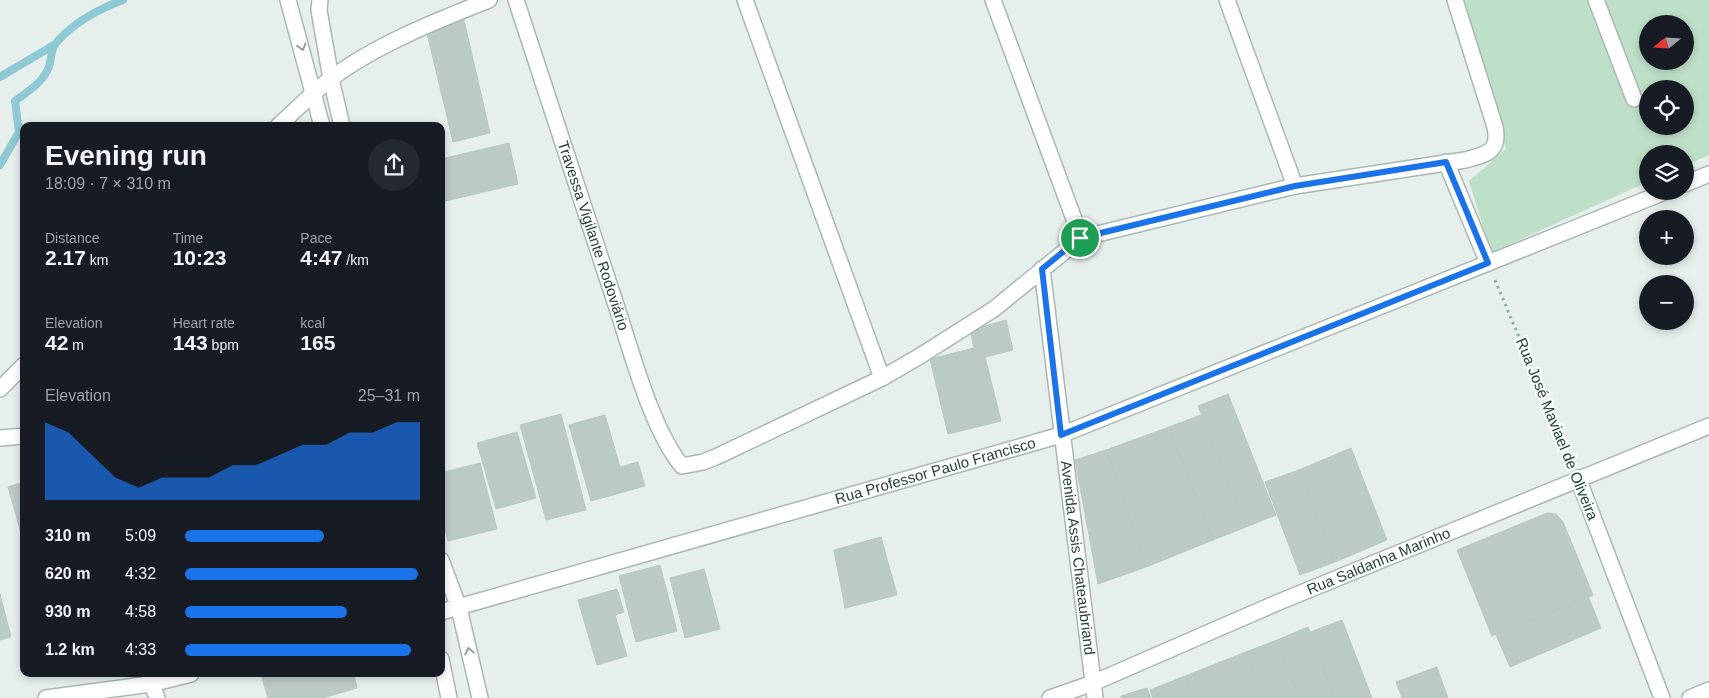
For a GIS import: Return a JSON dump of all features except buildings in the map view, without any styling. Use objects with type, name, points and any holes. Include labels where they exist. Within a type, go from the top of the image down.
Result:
[{"type":"street","points":[[288,0],[315,93],[321,122]]},
{"type":"street","points":[[320,0],[319,10],[330,79],[341,122]]},
{"type":"street","points":[[282,122],[330,79],[386,46],[441,19],[490,0]]},
{"type":"street","name":"Travessa Vigilante Rodoviário","points":[[516,0],[632,354],[660,432],[671,453],[682,466],[703,462],[718,456],[882,378]]},
{"type":"street","points":[[745,0],[882,378],[994,310],[1080,238],[1295,186],[1480,156],[1496,146],[1497,139],[1455,0]]},
{"type":"street","points":[[993,0],[1080,238]]},
{"type":"street","points":[[1227,0],[1295,186]]},
{"type":"street","points":[[1596,0],[1634,99]]},
{"type":"street","points":[[1446,162],[1488,263]]},
{"type":"street","points":[[1694,180],[1709,174]]},
{"type":"street","name":"Rua Professor Paulo Francisco","points":[[445,611],[1061,435],[1645,200]]},
{"type":"street","name":"Avenida Assis Chateaubriand","points":[[1042,269],[1095,698]]},
{"type":"street","points":[[0,389],[20,369]]},
{"type":"street","name":"Rua Saldanha Marinho","points":[[1050,698],[1093,683],[1279,602],[1709,426]]},
{"type":"street","points":[[0,438],[20,436]]},
{"type":"street","name":"Rua José Maviael de Oliveira","points":[[1578,478],[1662,698]]},
{"type":"street","points":[[445,571],[459,608],[480,698]]},
{"type":"street","points":[[46,698],[166,677]]},
{"type":"street","points":[[444,677],[448,698]]},
{"type":"street","points":[[150,679],[157,698]]},
{"type":"street","points":[[1690,698],[1709,690]]},
{"type":"path","name":"Rua José Maviael de Oliveira","points":[[1488,263],[1578,478]]},
{"type":"green space","points":[[1454,0],[1709,0],[1709,155],[1694,162],[1694,145],[1639,145],[1639,186],[1491,253],[1469,181],[1506,149]]},
{"type":"waterway","points":[[0,165],[19,132],[15,101],[42,79],[49,66],[56,43],[70,29],[87,17],[123,0]]},
{"type":"waterway","points":[[0,77],[54,45]]},
{"type":"route","points":[[1446,162],[1488,263],[1061,435],[1042,269],[1080,238],[1295,186],[1446,162]]}]
